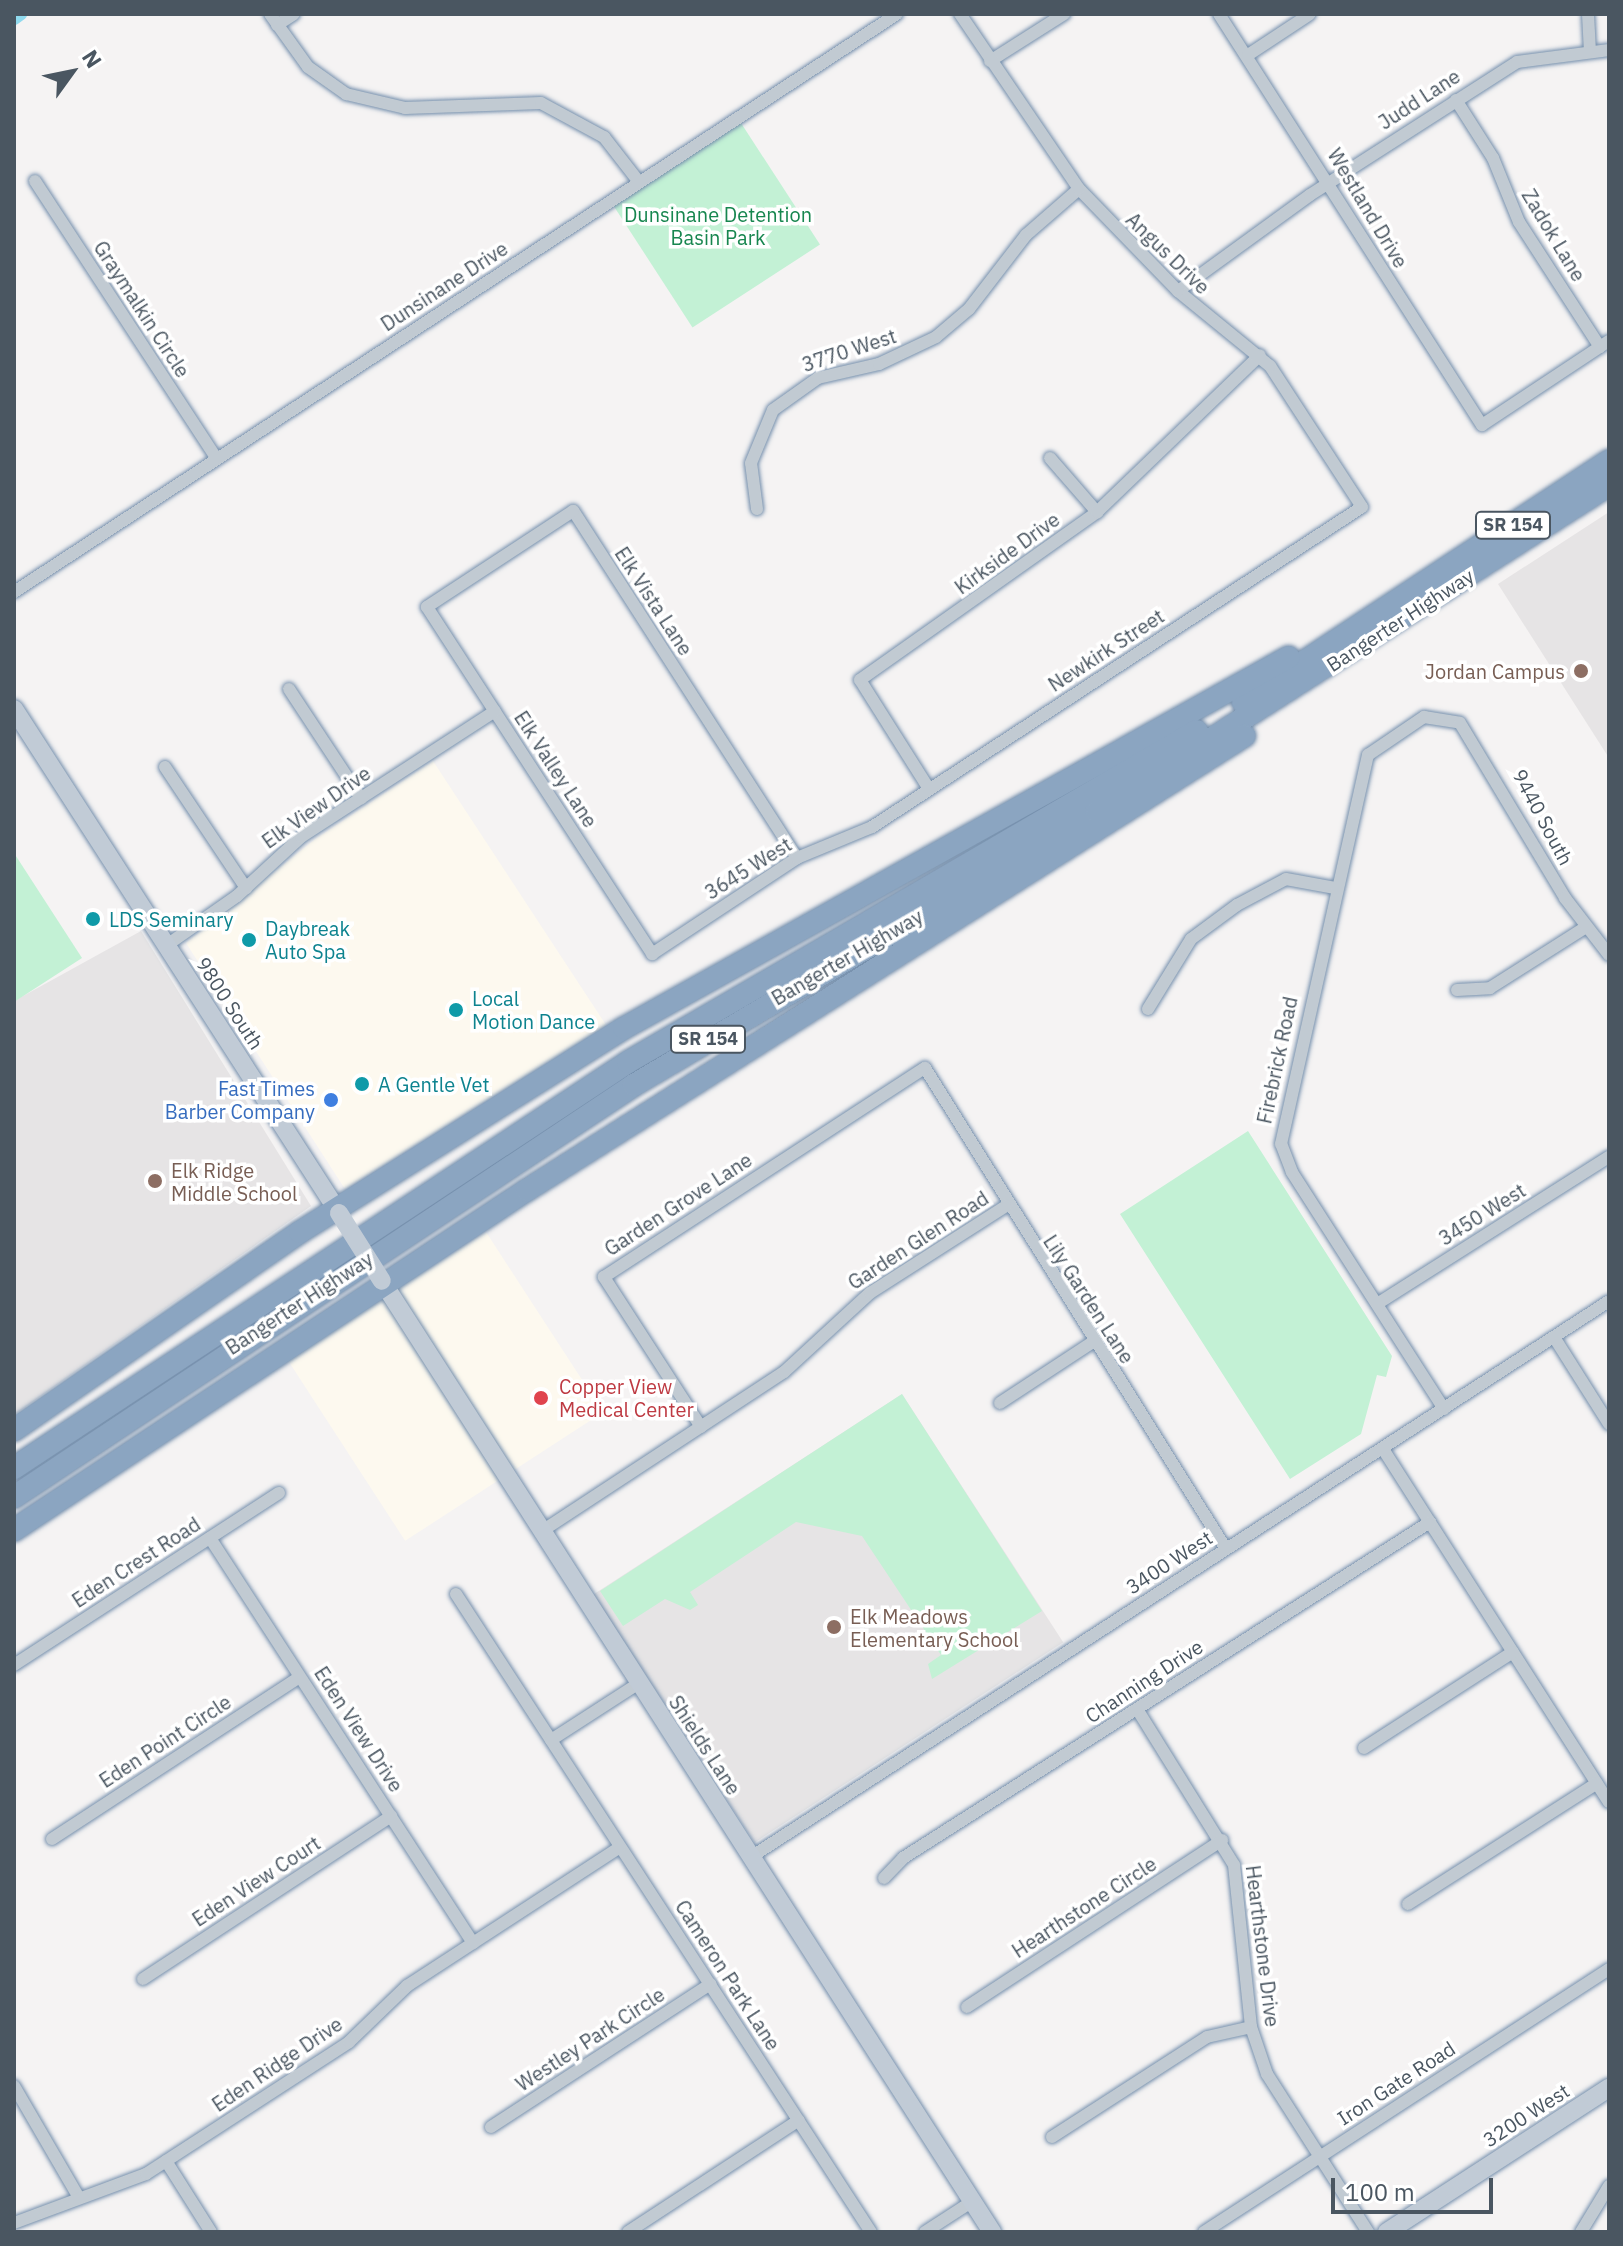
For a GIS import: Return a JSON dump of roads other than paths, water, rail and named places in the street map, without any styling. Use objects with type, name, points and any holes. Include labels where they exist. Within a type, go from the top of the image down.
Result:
[{"type":"highway","name":"Bangerter Highway","points":[[14,1497],[645,1078],[1097,812],[1418,598],[1609,461]]},
{"type":"highway","name":"Bangerter Highway","points":[[14,1468],[628,1062],[1140,767],[1609,485]]},
{"type":"highway","points":[[14,1430],[338,1211],[697,984],[1418,598]]},
{"type":"highway","points":[[14,1530],[383,1282],[1166,789],[1418,598]]},
{"type":"main road","name":"9800 South","points":[[14,709],[383,1282]]},
{"type":"main road","name":"Shields Lane","points":[[383,1282],[992,2232]]},
{"type":"main road","name":"3200 West","points":[[1387,2232],[1609,2088]]},
{"type":"street","points":[[294,14],[273,19],[308,67],[367,102],[405,108],[520,100],[562,110],[604,137],[639,182]]},
{"type":"street","name":"Dunsinane Drive","points":[[14,592],[897,14]]},
{"type":"street","name":"Angus Drive","points":[[960,14],[1079,189],[1178,291],[1260,355],[1362,507]]},
{"type":"street","points":[[990,61],[1064,14]]},
{"type":"street","name":"Westland Drive","points":[[1219,14],[1330,182],[1482,425],[1604,344]]},
{"type":"street","points":[[1248,55],[1310,14]]},
{"type":"street","points":[[1588,14],[1590,51]]},
{"type":"street","name":"Judd Lane","points":[[1178,291],[1330,182],[1530,56],[1609,50]]},
{"type":"street","name":"Zadok Lane","points":[[1456,100],[1493,158],[1519,222],[1604,344]]},
{"type":"street","name":"Graymalkin Circle","points":[[35,181],[216,458]]},
{"type":"street","name":"3770 West","points":[[757,509],[751,463],[773,410],[818,378],[888,361],[936,337],[969,309],[1026,235],[1079,189]]},
{"type":"street","name":"Kirkside Drive","points":[[929,789],[860,680],[1097,512],[1260,355]]},
{"type":"street","points":[[1050,458],[1097,512]]},
{"type":"street","name":"Newkirk Street","points":[[872,827],[1362,507]]},
{"type":"street","name":"Elk Vista Lane","points":[[427,607],[573,511],[797,858]]},
{"type":"street","name":"Elk Valley Lane","points":[[427,607],[652,954]]},
{"type":"street","points":[[289,689],[361,798]]},
{"type":"street","name":"Elk View Drive","points":[[167,945],[246,888],[293,843],[495,711]]},
{"type":"street","name":"Firebrick Road","points":[[1431,716],[1365,760],[1281,1144],[1292,1172],[1444,1409]]},
{"type":"street","name":"9440 South","points":[[1431,716],[1453,719],[1471,734],[1586,927],[1609,955]]},
{"type":"street","points":[[165,767],[246,888]]},
{"type":"street","name":"3645 West","points":[[652,954],[797,858],[872,827]]},
{"type":"street","points":[[1148,1009],[1191,939],[1237,905],[1286,879],[1335,888]]},
{"type":"street","points":[[1457,990],[1490,988],[1586,927]]},
{"type":"street","name":"Lily Garden Lane","points":[[925,1068],[1006,1206],[1226,1549]]},
{"type":"street","name":"Garden Grove Lane","points":[[701,1427],[604,1277],[925,1068]]},
{"type":"street","name":"3450 West","points":[[1377,1304],[1609,1157]]},
{"type":"street","name":"Garden Glen Road","points":[[542,1531],[798,1362],[870,1293],[1006,1206]]},
{"type":"street","name":"3400 West","points":[[751,1857],[1609,1301]]},
{"type":"street","points":[[1554,1337],[1609,1424]]},
{"type":"street","points":[[1000,1403],[1093,1342]]},
{"type":"street","points":[[1383,1449],[1609,1802]]},
{"type":"street","name":"Eden Crest Road","points":[[14,1665],[279,1493]]},
{"type":"street","name":"Channing Drive","points":[[884,1878],[903,1858],[1430,1522]]},
{"type":"street","name":"Eden View Drive","points":[[210,1538],[473,1943]]},
{"type":"street","name":"Cameron Park Lane","points":[[456,1594],[871,2232]]},
{"type":"street","points":[[1364,1748],[1513,1652]]},
{"type":"street","name":"Eden Point Circle","points":[[52,1839],[300,1677]]},
{"type":"street","points":[[551,1740],[639,1683]]},
{"type":"street","name":"Hearthstone Drive","points":[[1137,1709],[1222,1840],[1234,1865],[1251,2027],[1274,2088],[1368,2232]]},
{"type":"street","points":[[1408,1904],[1597,1783]]},
{"type":"street","name":"Eden View Court","points":[[143,1979],[391,1816]]},
{"type":"street","name":"Hearthstone Circle","points":[[967,2007],[1222,1840]]},
{"type":"street","name":"Eden Ridge Drive","points":[[14,2223],[78,2196],[130,2182],[166,2161],[349,2042],[396,1994],[620,1847]]},
{"type":"street","name":"Iron Gate Road","points":[[1204,2232],[1609,1969]]},
{"type":"street","name":"Westley Park Circle","points":[[491,2127],[710,1984]]},
{"type":"street","points":[[1052,2137],[1207,2037],[1251,2027]]},
{"type":"street","points":[[14,2086],[78,2196]]},
{"type":"street","points":[[628,2232],[799,2120]]},
{"type":"street","points":[[166,2161],[211,2232]]},
{"type":"street","points":[[1581,2232],[1609,2186]]},
{"type":"street","points":[[925,2232],[973,2201]]},
{"type":"waterway","points":[[14,19],[21,14]]},
{"type":"place","name":"Jordan Campus","points":[[1581,671]]},
{"type":"place","name":"LDS Seminary","points":[[93,919]]},
{"type":"place","name":"Daybreak Auto Spa","points":[[249,940]]},
{"type":"place","name":"Local Motion Dance","points":[[456,1010]]},
{"type":"place","name":"A Gentle Vet","points":[[362,1084]]},
{"type":"place","name":"Fast Times Barber Company","points":[[331,1100]]},
{"type":"place","name":"Elk Ridge Middle School","points":[[155,1181]]},
{"type":"place","name":"Copper View Medical Center","points":[[541,1398]]},
{"type":"place","name":"Elk Meadows Elementary School","points":[[834,1627]]},
{"type":"park label","name":"Dunsinane Detention Basin Park","points":[[718,226]]}]
